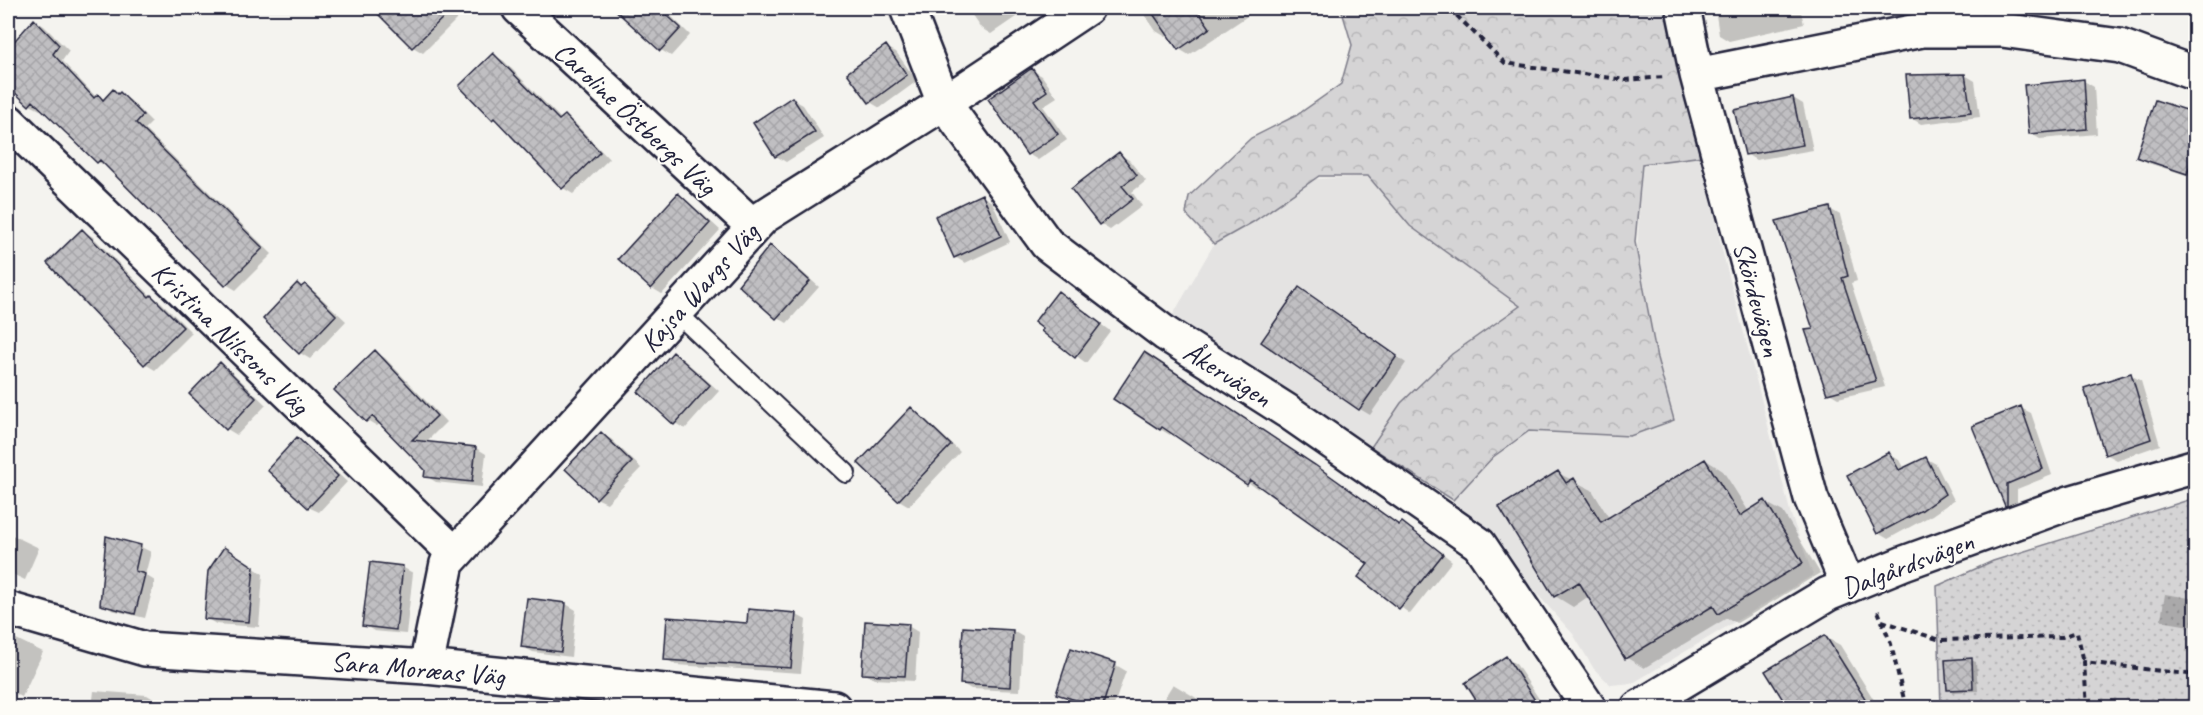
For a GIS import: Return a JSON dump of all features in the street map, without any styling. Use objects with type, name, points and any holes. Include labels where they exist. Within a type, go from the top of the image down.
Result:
[{"type":"street","name":"Caroline Östbergs Väg","points":[[519,8],[754,227]]},
{"type":"street","name":"Åkervägen","points":[[907,8],[944,103],[1047,244],[1166,334],[1287,411],[1479,544],[1589,708]]},
{"type":"street","name":"Kajsa Wargs Väg","points":[[426,667],[447,562],[763,217],[944,103],[1087,8]]},
{"type":"street","name":"Skördevägen","points":[[1683,8],[1697,75],[1811,498],[1856,582]]},
{"type":"street","points":[[1697,75],[1922,30],[2002,30],[2120,46],[2196,74]]},
{"type":"street","name":"Kristina Nilssons Väg","points":[[8,121],[455,554]]},
{"type":"street","name":"Dalgårdsvägen","points":[[1638,708],[1828,594],[2068,503],[2196,466]]},
{"type":"street","name":"Sara Moræas Väg","points":[[8,609],[145,650],[426,667],[834,708]]},
{"type":"lane","points":[[676,312],[846,473]]},
{"type":"path","points":[[1449,8],[1506,63],[1625,80],[1697,75]]},
{"type":"path","points":[[1856,582],[1882,621],[1891,644],[1906,708]]},
{"type":"path","points":[[1882,621],[1940,640],[2062,637],[2077,632],[2084,662],[2086,708]]},
{"type":"path","points":[[2084,662],[2196,675]]},
{"type":"shaded area","points":[[1703,156],[1722,250],[1791,515],[1813,575],[1633,683],[1611,685],[1594,669],[1573,634],[1453,500],[1493,457],[1529,431],[1630,436],[1674,420],[1657,358],[1637,249],[1642,164]]},
{"type":"shaded area","points":[[1369,176],[1410,226],[1520,306],[1452,354],[1401,403],[1370,447],[1316,409],[1171,318],[1214,244],[1253,222],[1315,179]]},
{"type":"green space","points":[[1341,8],[1513,8],[1516,10],[1525,8],[1666,8],[1703,156],[1642,164],[1635,242],[1657,358],[1674,420],[1630,436],[1529,431],[1493,457],[1453,500],[1371,447],[1401,403],[1452,354],[1520,306],[1410,226],[1368,176],[1319,176],[1253,222],[1214,244],[1186,214],[1189,196],[1251,138],[1297,115],[1341,84],[1352,45]]},
{"type":"green space","points":[[2195,498],[2195,707],[1941,707],[1937,586],[1993,561]]},
{"type":"building","points":[[372,8],[453,8],[412,48]]},
{"type":"building","points":[[613,8],[659,8],[681,28],[660,51]]},
{"type":"building","points":[[1149,8],[1196,8],[1210,28],[1178,50]]},
{"type":"building","points":[[34,19],[59,45],[53,54],[94,98],[98,94],[103,100],[113,89],[118,94],[120,92],[143,115],[136,123],[263,248],[225,286],[100,160],[97,163],[33,101],[29,106],[8,86],[8,48]]},
{"type":"building","points":[[886,45],[907,75],[869,103],[847,73]]},
{"type":"building","points":[[493,53],[559,120],[565,115],[600,152],[562,189],[494,118],[492,120],[459,86]]},
{"type":"building","points":[[1032,68],[1047,91],[1034,100],[1058,134],[1027,155],[988,99]]},
{"type":"building","points":[[1965,74],[1971,112],[1910,119],[1906,75]]},
{"type":"building","points":[[2084,79],[2087,129],[2029,134],[2024,85]]},
{"type":"building","points":[[792,97],[815,132],[775,157],[753,123]]},
{"type":"building","points":[[1793,97],[1803,145],[1745,155],[1734,110]]},
{"type":"building","points":[[2155,100],[2196,113],[2196,148],[2187,174],[2136,157]]},
{"type":"building","points":[[1119,152],[1137,175],[1122,186],[1133,199],[1099,225],[1071,189]]},
{"type":"building","points":[[678,193],[710,223],[651,289],[618,259]]},
{"type":"building","points":[[982,194],[1001,236],[954,258],[935,216]]},
{"type":"building","points":[[1830,207],[1848,276],[1842,278],[1876,381],[1827,394],[1805,330],[1813,329],[1776,221]]},
{"type":"building","points":[[82,229],[149,297],[151,295],[183,327],[144,365],[47,263]]},
{"type":"building","points":[[770,245],[810,281],[776,319],[738,285]]},
{"type":"building","points":[[297,283],[301,287],[305,284],[336,315],[299,354],[263,319]]},
{"type":"building","points":[[1299,287],[1397,356],[1359,410],[1261,342]]},
{"type":"building","points":[[1058,291],[1101,324],[1075,358],[1041,331],[1043,329],[1034,322]]},
{"type":"building","points":[[375,350],[437,416],[412,440],[476,447],[472,482],[424,477],[425,470],[372,416],[366,422],[334,390]]},
{"type":"building","points":[[673,352],[710,385],[674,425],[638,392]]},
{"type":"building","points":[[1144,352],[1315,465],[1399,525],[1402,522],[1443,554],[1399,609],[1358,577],[1368,564],[1250,480],[1247,485],[1162,427],[1160,430],[1113,399]]},
{"type":"building","points":[[220,362],[256,398],[226,430],[189,394]]},
{"type":"building","points":[[2131,373],[2151,439],[2105,455],[2084,388]]},
{"type":"building","points":[[2021,406],[2043,469],[2007,484],[2007,506],[2005,506],[1972,426]]},
{"type":"building","points":[[911,407],[951,445],[898,501],[858,463]]},
{"type":"building","points":[[601,432],[632,462],[596,499],[565,469]]},
{"type":"building","points":[[297,437],[338,476],[308,508],[267,470]]},
{"type":"building","points":[[1889,452],[1899,470],[1926,457],[1945,494],[1922,510],[1877,534],[1847,475]]},
{"type":"building","points":[[1705,459],[1740,516],[1765,500],[1803,563],[1718,614],[1713,606],[1625,659],[1579,582],[1554,597],[1499,507],[1558,471],[1566,483],[1574,478],[1601,522]]},
{"type":"building","points":[[106,536],[141,545],[135,571],[145,574],[135,614],[100,605]]},
{"type":"building","points":[[224,547],[254,567],[249,622],[204,619],[208,571]]},
{"type":"building","points":[[370,562],[403,566],[396,630],[362,626]]},
{"type":"building","points":[[527,598],[566,603],[561,652],[521,647]]},
{"type":"building","points":[[748,609],[796,613],[791,668],[664,660],[667,617],[747,623]]},
{"type":"building","points":[[865,621],[909,624],[905,676],[862,674]]},
{"type":"building","points":[[963,627],[1013,630],[1010,687],[960,684]]},
{"type":"building","points":[[1825,635],[1871,708],[1788,708],[1765,671]]},
{"type":"building","points":[[1071,648],[1116,663],[1102,708],[1056,694]]},
{"type":"building","points":[[1506,656],[1540,708],[1481,708],[1465,683]]},
{"type":"building","points":[[1972,658],[1973,689],[1947,690],[1945,660]]}]
